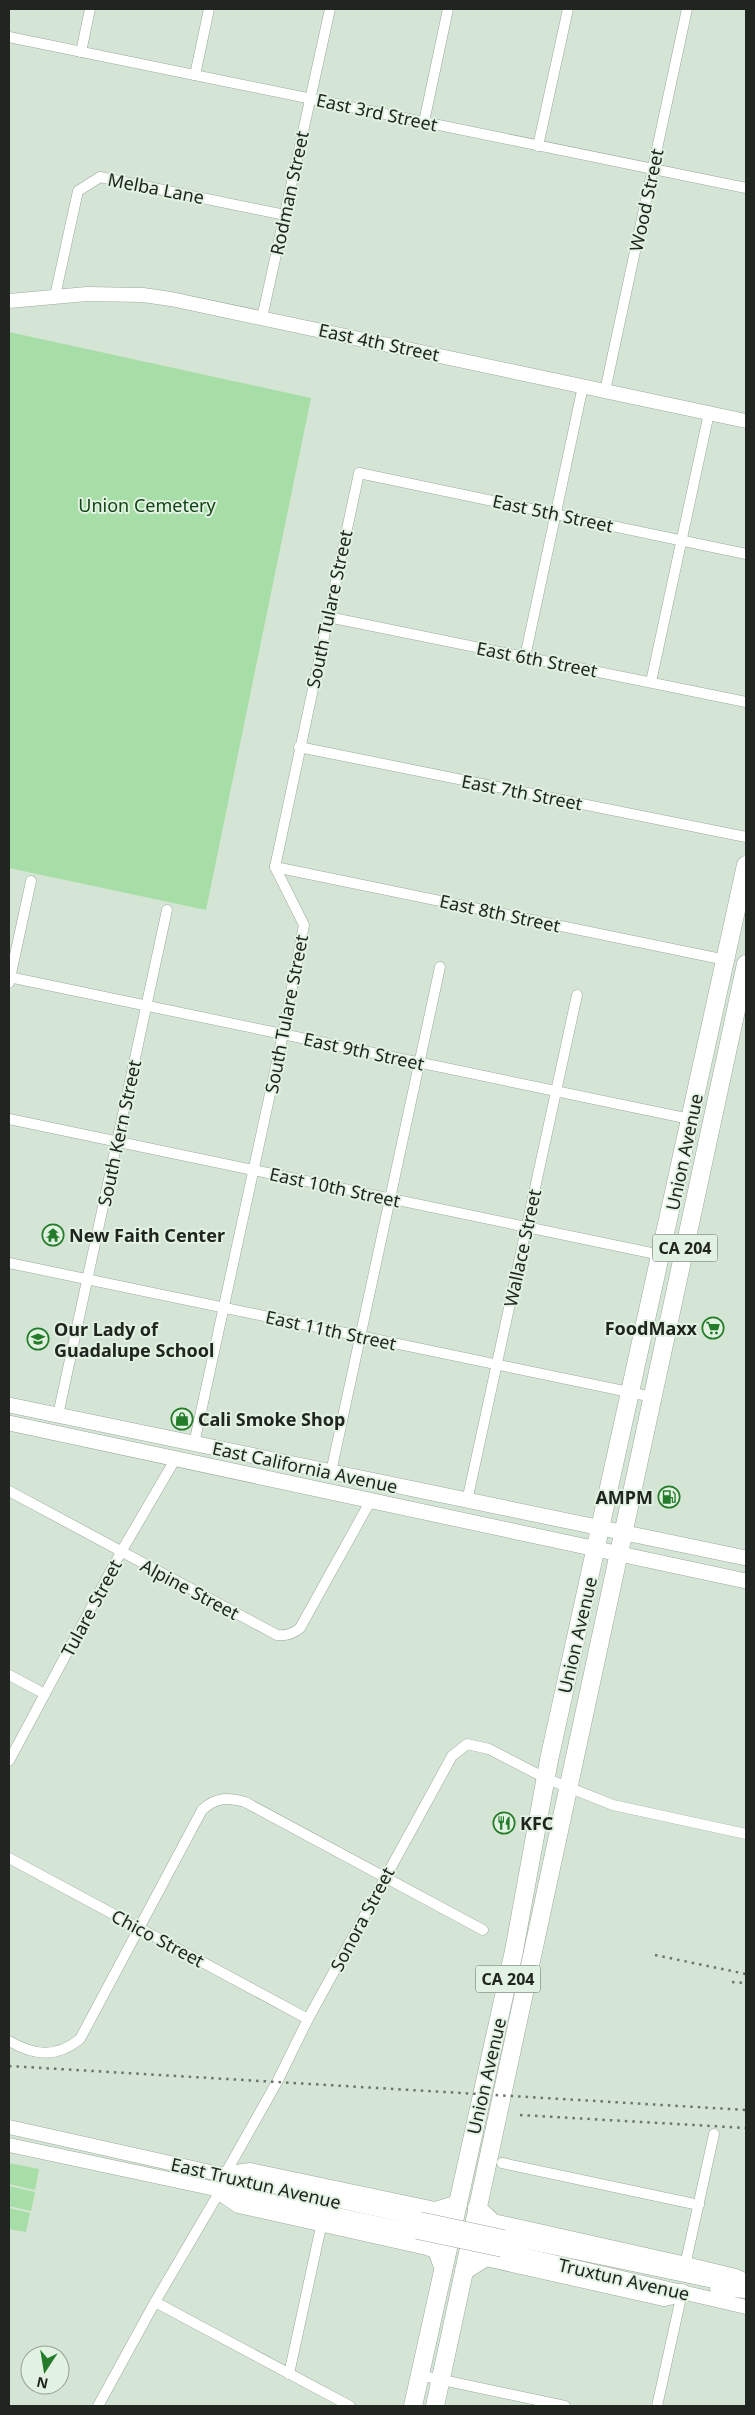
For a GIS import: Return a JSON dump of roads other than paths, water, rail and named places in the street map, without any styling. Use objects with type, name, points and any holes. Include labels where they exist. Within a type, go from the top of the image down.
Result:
[{"type":"highway","name":"Union Avenue","points":[[412,2406],[514,1951],[545,1778],[602,1527],[746,865]]},
{"type":"highway","points":[[740,894],[746,912],[734,974],[744,988]]},
{"type":"highway","name":"Union Avenue","points":[[435,2406],[653,1397],[744,988],[746,964]]},
{"type":"highway","points":[[443,2267],[437,2250],[425,2227],[250,2172],[222,2184],[239,2204],[322,2222],[425,2227],[458,2204]]},
{"type":"highway","points":[[477,2208],[493,2223],[684,2278],[735,2278],[746,2285]]},
{"type":"highway","points":[[493,2223],[497,2248]]},
{"type":"highway","points":[[497,2248],[664,2297],[684,2278]]},
{"type":"highway","points":[[464,2271],[497,2248]]},
{"type":"main road","name":"East 4th Street","points":[[9,301],[87,294],[143,295],[262,318],[746,421]]},
{"type":"main road","name":"East California Avenue","points":[[9,1405],[467,1501],[624,1531],[746,1558]]},
{"type":"main road","points":[[9,1422],[52,1421],[58,1415]]},
{"type":"main road","name":"East California Avenue","points":[[9,1422],[264,1476],[596,1550],[746,1580]]},
{"type":"main road","points":[[176,1458],[186,1452],[245,1454]]},
{"type":"main road","points":[[264,1476],[315,1479],[328,1477],[330,1472]]},
{"type":"main road","points":[[371,1500],[376,1492],[420,1500],[434,1494]]},
{"type":"main road","name":"East Truxtun Avenue","points":[[9,2127],[222,2184],[425,2227]]},
{"type":"main road","points":[[15,2147],[26,2131]]},
{"type":"main road","name":"East Truxtun Avenue","points":[[15,2147],[152,2176],[182,2176],[222,2184],[283,2189],[497,2248]]},
{"type":"main road","name":"Truxtun Avenue","points":[[497,2248],[684,2278],[746,2307]]},
{"type":"main road","points":[[684,2278],[698,2286],[733,2292],[746,2291]]},
{"type":"street","points":[[81,52],[90,9]]},
{"type":"street","points":[[195,75],[210,9]]},
{"type":"street","name":"Rodman Street","points":[[262,318],[330,9]]},
{"type":"street","points":[[424,122],[448,9]]},
{"type":"street","points":[[538,146],[568,9]]},
{"type":"street","name":"Wood Street","points":[[604,391],[687,9]]},
{"type":"street","name":"East 3rd Street","points":[[9,37],[746,188]]},
{"type":"street","name":"Melba Lane","points":[[55,296],[78,191],[100,177],[285,215]]},
{"type":"street","points":[[525,657],[583,386]]},
{"type":"street","points":[[651,682],[709,413]]},
{"type":"street","name":"East 5th Street","points":[[359,473],[746,554]]},
{"type":"street","name":"South Tulare Street","points":[[194,1444],[283,1034],[304,925],[274,866],[359,473]]},
{"type":"street","name":"East 6th Street","points":[[328,617],[746,702]]},
{"type":"street","name":"East 7th Street","points":[[299,747],[746,837]]},
{"type":"street","name":"East 8th Street","points":[[274,866],[726,960]]},
{"type":"street","points":[[9,979],[31,882]]},
{"type":"street","name":"South Kern Street","points":[[58,1415],[167,910]]},
{"type":"street","points":[[330,1472],[440,967]]},
{"type":"street","name":"East 9th Street","points":[[9,979],[690,1119]]},
{"type":"street","name":"Wallace Street","points":[[467,1501],[577,996]]},
{"type":"street","name":"East 10th Street","points":[[9,1119],[661,1255]]},
{"type":"street","name":"East 11th Street","points":[[9,1263],[653,1397]]},
{"type":"street","name":"Tulare Street","points":[[9,1761],[121,1552],[176,1458]]},
{"type":"street","name":"Alpine Street","points":[[9,1492],[277,1635],[294,1633],[305,1620],[371,1500]]},
{"type":"street","points":[[9,1675],[45,1694]]},
{"type":"street","name":"Sonora Street","points":[[98,2406],[222,2184],[277,2082],[308,2019],[452,1756],[467,1744],[489,1749],[545,1778]]},
{"type":"street","points":[[545,1778],[613,1805],[746,1834]]},
{"type":"street","points":[[9,2042],[27,2051],[48,2054],[71,2047],[80,2039],[202,1810],[216,1800],[225,1798],[245,1802],[483,1930]]},
{"type":"street","name":"Chico Street","points":[[9,1858],[308,2019]]},
{"type":"street","points":[[657,2406],[714,2134]]},
{"type":"street","points":[[502,2163],[699,2206]]},
{"type":"street","points":[[289,2374],[322,2222]]},
{"type":"street","points":[[155,2302],[350,2406]]},
{"type":"street","points":[[419,2375],[565,2406]]},
{"type":"railway","points":[[655,1955],[746,1974]]},
{"type":"railway","points":[[732,1982],[746,1983]]},
{"type":"railway","points":[[9,2066],[746,2110]]},
{"type":"railway","points":[[520,2115],[746,2128]]},
{"type":"place","name":"New Faith Center","points":[[53,1235]]},
{"type":"place","name":"FoodMaxx","points":[[713,1328]]},
{"type":"place","name":"Our Lady of Guadalupe School","points":[[38,1339]]},
{"type":"place","name":"Cali Smoke Shop","points":[[182,1419]]},
{"type":"place","name":"AMPM","points":[[669,1497]]},
{"type":"place","name":"KFC","points":[[504,1823]]},
{"type":"park label","name":"Union Cemetery","points":[[147,505]]}]
